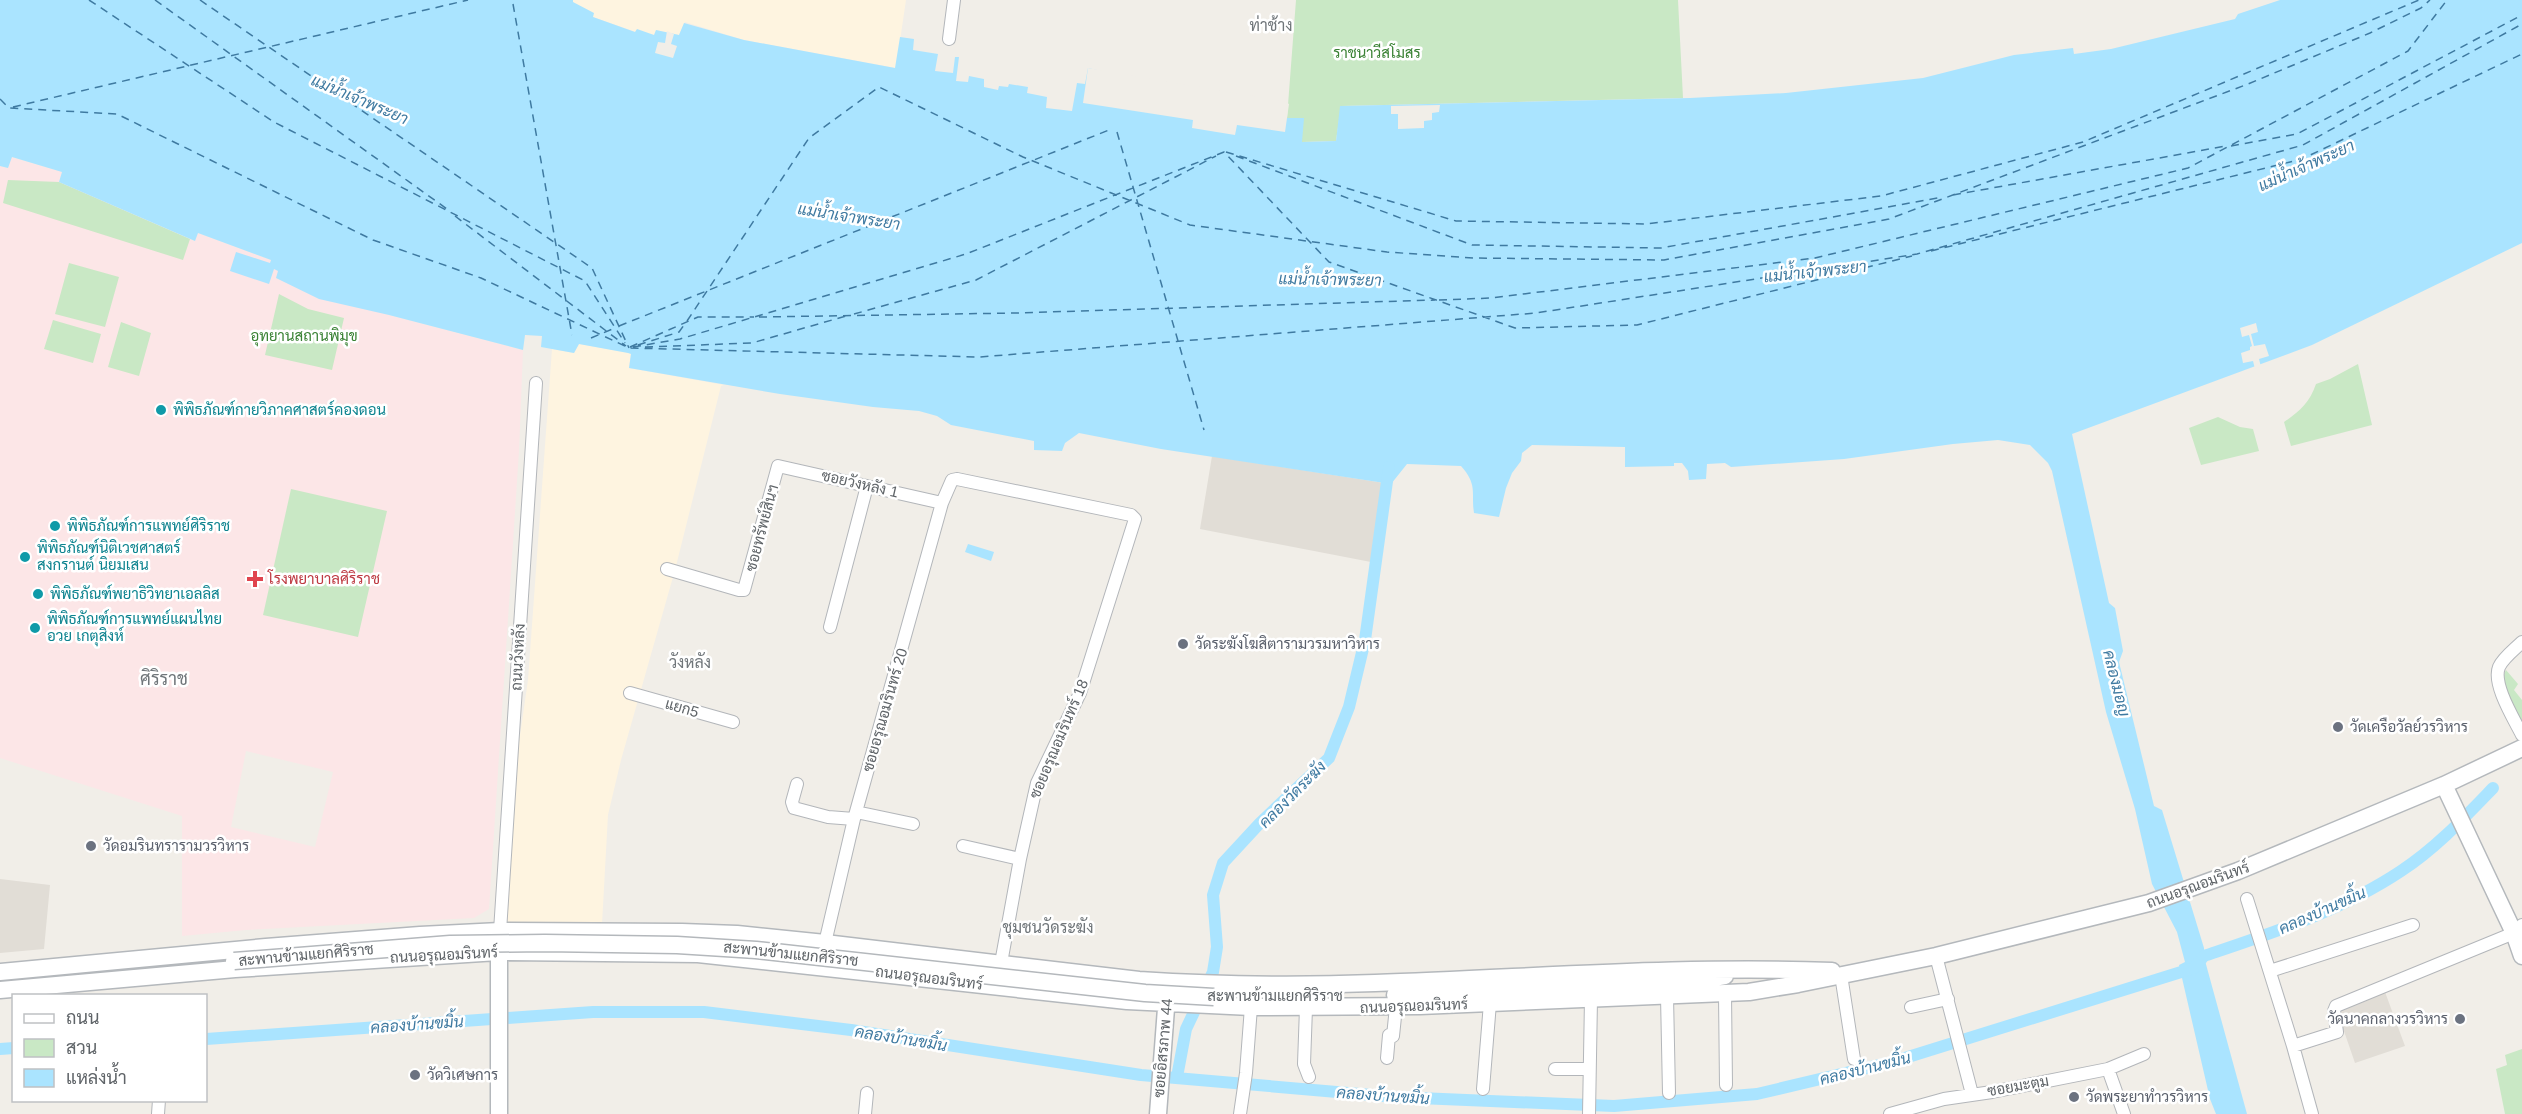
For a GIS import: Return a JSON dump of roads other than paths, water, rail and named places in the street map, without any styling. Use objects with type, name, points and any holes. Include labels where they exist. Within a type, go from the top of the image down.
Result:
[{"type":"main road","name":"ถนนอรุณอมรินทร์","points":[[0,990],[200,972],[456,953],[498,952],[698,954],[1185,1005],[1306,1008],[1395,1007],[1725,994],[1774,988],[1936,956],[2110,915],[2177,895],[2444,785],[2522,748]]},
{"type":"main road","points":[[2444,785],[2468,839],[2518,929],[2522,956]]},
{"type":"main road","name":"ถนนอรุณอมรินทร์","points":[[0,972],[205,952],[500,931],[711,932],[1106,976],[1223,984],[1372,984],[1645,969],[1773,968],[1849,974]]},
{"type":"main road","points":[[499,1114],[498,952],[500,931]]},
{"type":"main road","name":"สะพานข้ามแยกศิริราช","points":[[0,981],[423,945],[545,942],[756,950],[1145,993],[1203,996],[1343,997],[1690,982],[1774,988]]},
{"type":"main road","points":[[0,962],[152,948],[205,952]]},
{"type":"main road","points":[[998,986],[1002,963]]},
{"type":"main road","name":"สะพานข้ามแยกศิริราช","points":[[1690,982],[1773,968]]},
{"type":"main road","points":[[0,994],[146,986],[171,982],[200,972]]},
{"type":"main road","name":"ซอยอิสรภาพ 44","points":[[1158,1114],[1169,982]]},
{"type":"street","points":[[949,39],[954,0]]},
{"type":"street","name":"ถนนวังหลัง","points":[[500,931],[536,384]]},
{"type":"street","name":"ซอยวังหลัง 1","points":[[778,466],[942,503]]},
{"type":"street","name":"ซอยทรัพย์สินฯ","points":[[667,569],[744,590],[778,466]]},
{"type":"street","name":"ซอยอรุณอมรินทร์ 20","points":[[825,943],[855,815],[942,503],[952,480],[957,479],[1131,515],[1135,519]]},
{"type":"street","points":[[830,627],[867,486]]},
{"type":"street","name":"ซอยอรุณอมรินทร์ 18","points":[[1002,963],[1020,859],[1037,783],[1080,693],[1135,519]]},
{"type":"street","points":[[2522,642],[2500,666],[2498,676],[2499,685],[2522,735]]},
{"type":"street","name":"แยก5","points":[[630,693],[733,722]]},
{"type":"street","points":[[797,784],[792,802],[794,808],[828,817],[855,815],[913,824]]},
{"type":"street","points":[[963,846],[1020,859]]},
{"type":"street","points":[[2247,898],[2312,1114]]},
{"type":"street","points":[[2270,971],[2413,925]]},
{"type":"street","points":[[2293,1046],[2337,1032],[2334,1011],[2336,1006],[2518,929]]},
{"type":"street","points":[[1936,956],[1972,1094]]},
{"type":"street","points":[[1849,974],[1854,1059]]},
{"type":"street","points":[[1725,994],[1726,1085]]},
{"type":"street","points":[[1667,996],[1669,1093]]},
{"type":"street","points":[[1589,1114],[1591,999]]},
{"type":"street","points":[[1911,1007],[1948,999]]},
{"type":"street","points":[[1483,1089],[1490,1003]]},
{"type":"street","points":[[1240,1114],[1251,1007]]},
{"type":"street","points":[[1387,1058],[1389,1035],[1393,1036],[1395,1007]]},
{"type":"street","points":[[1306,1008],[1304,1064],[1309,1077]]},
{"type":"street","name":"ซอยมะตูม","points":[[1890,1114],[1972,1094],[2108,1069],[2144,1054]]},
{"type":"street","points":[[1555,1069],[1589,1069]]},
{"type":"street","points":[[2108,1069],[2124,1114]]},
{"type":"street","points":[[865,1114],[867,1093]]},
{"type":"water","points":[[0,0],[573,0],[594,13],[593,17],[635,32],[637,29],[654,35],[656,30],[679,35],[684,23],[744,40],[895,68],[900,37],[914,39],[913,50],[938,54],[935,71],[953,73],[955,57],[959,57],[956,81],[968,82],[969,76],[984,79],[984,87],[998,90],[999,86],[1008,87],[1009,84],[1028,87],[1027,93],[1047,97],[1046,108],[1072,111],[1077,83],[1085,84],[1088,68],[1287,118],[1304,118],[1302,142],[1336,141],[1340,106],[1690,98],[1786,93],[1923,78],[2014,55],[2073,48],[2074,54],[2111,49],[2235,19],[2238,14],[2280,0],[2522,0],[2522,243],[2312,345],[2072,434],[2109,603],[2115,608],[2123,651],[2119,662],[2154,806],[2162,810],[2204,948],[2204,957],[2247,1114],[2216,1114],[2210,1099],[2179,965],[2185,962],[2177,932],[2152,884],[2135,809],[2106,712],[2052,471],[2048,463],[2030,445],[1998,440],[1844,459],[1731,467],[1725,463],[1707,464],[1706,479],[1689,480],[1688,471],[1682,463],[1674,463],[1674,466],[1625,467],[1625,447],[1532,445],[1522,453],[1521,461],[1512,473],[1499,517],[1474,513],[1472,484],[1461,466],[1407,464],[1391,484],[1161,449],[1079,433],[1065,443],[1062,451],[1034,450],[1034,441],[951,425],[937,416],[919,411],[780,394],[629,368],[631,354],[579,344],[574,353],[541,347],[542,336],[525,335],[523,350],[319,299],[276,278],[278,271],[274,269],[269,284],[230,271],[236,252],[270,263],[271,260],[198,233],[195,241],[59,182],[62,172],[12,157],[8,168],[0,166]]},
{"type":"water","points":[[968,544],[994,552],[991,561],[965,552]]},
{"type":"waterway","name":"คลองวัดระฆัง","points":[[1177,1077],[1186,1029],[1213,972],[1217,947],[1213,895],[1223,863],[1260,823],[1329,758],[1349,707],[1365,640],[1389,467]]},
{"type":"waterway","name":"คลองบ้านขมิ้น","points":[[207,1039],[593,1012],[704,1012],[851,1030],[1141,1075],[1395,1097],[1614,1106],[1757,1094],[1892,1062],[2194,968],[2204,956],[2305,920],[2378,885],[2426,853],[2493,788]]},
{"type":"waterway","name":"คลองบ้านขมิ้น","points":[[0,1049],[12,1048]]},
{"type":"place","name":"พิพิธภัณฑ์กายวิภาคศาสตร์คองดอน","points":[[161,410]]},
{"type":"place","name":"พิพิธภัณฑ์การแพทย์ศิริราช","points":[[55,526]]},
{"type":"place","name":"พิพิธภัณฑ์นิติเวชศาสตร์ สงกรานต์ นิยมเสน","points":[[25,557]]},
{"type":"place","name":"โรงพยาบาลศิริราช","points":[[255,579]]},
{"type":"place","name":"พิพิธภัณฑ์พยาธิวิทยาเอลลิส","points":[[38,594]]},
{"type":"place","name":"พิพิธภัณฑ์การแพทย์แผนไทย อวย เกตุสิงห์","points":[[35,628]]},
{"type":"place","name":"วัดระฆังโฆสิตารามวรมหาวิหาร","points":[[1183,644]]},
{"type":"place","name":"วัดเครือวัลย์วรวิหาร","points":[[2338,727]]},
{"type":"place","name":"วัดอมรินทรารามวรวิหาร","points":[[91,846]]},
{"type":"place","name":"วัดนาคกลางวรวิหาร","points":[[2460,1019]]},
{"type":"place","name":"วัดวิเศษการ","points":[[415,1075]]},
{"type":"place","name":"วัดพระยาทําวรวิหาร","points":[[2074,1097]]},
{"type":"district","name":"ท่าช้าง","points":[[1271,25]]},
{"type":"district","name":"วังหลัง","points":[[690,662]]},
{"type":"district","name":"ศิริราช","points":[[164,679]]},
{"type":"district","name":"ชุมชนวัดระฆัง","points":[[1048,927]]},
{"type":"park label","name":"ราชนาวีสโมสร","points":[[1377,53]]},
{"type":"park label","name":"อุทยานสถานพิมุข","points":[[304,336]]},
{"type":"water label","name":"แม่น้ำเจ้าพระยา","points":[[360,99]]},
{"type":"water label","name":"แม่น้ำเจ้าพระยา","points":[[2306,165]]},
{"type":"water label","name":"แม่น้ำเจ้าพระยา","points":[[849,216]]},
{"type":"water label","name":"แม่น้ำเจ้าพระยา","points":[[1815,271]]},
{"type":"water label","name":"แม่น้ำเจ้าพระยา","points":[[1330,279]]},
{"type":"water label","name":"คลองมอญ","points":[[2117,683]]}]
